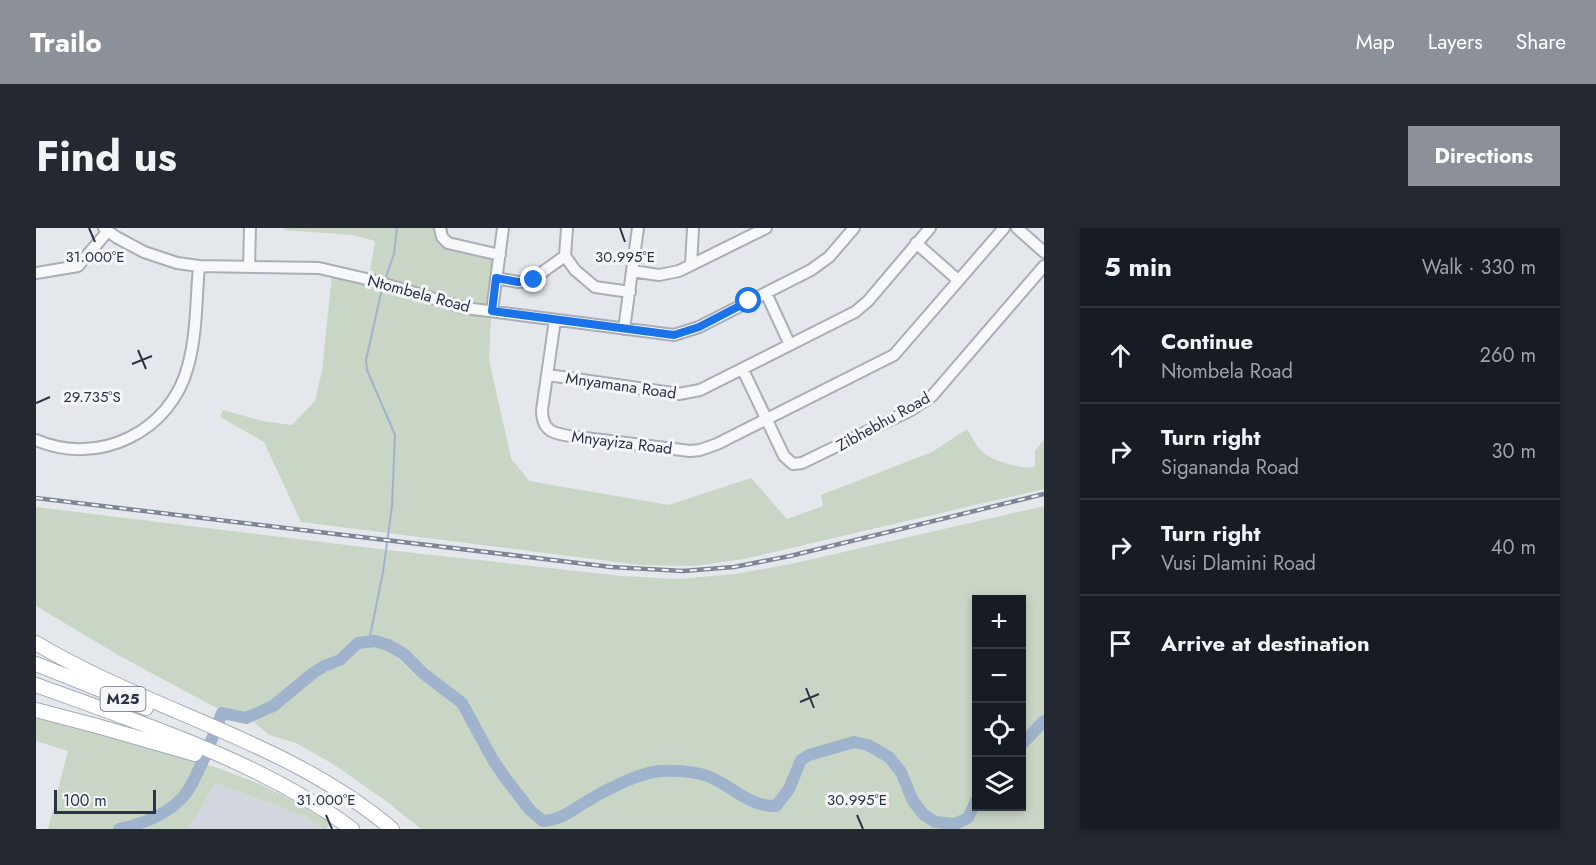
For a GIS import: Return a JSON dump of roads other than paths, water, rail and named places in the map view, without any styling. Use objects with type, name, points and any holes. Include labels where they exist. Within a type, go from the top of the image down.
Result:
[{"type":"main road","points":[[36,643],[69,663],[213,730]]},
{"type":"main road","name":"M25","points":[[36,664],[257,748],[339,798],[382,829]]},
{"type":"main road","name":"M25","points":[[36,685],[224,760]]},
{"type":"main road","points":[[36,710],[224,760],[311,801],[352,829]]},
{"type":"main road","points":[[257,748],[304,769],[355,801],[392,829]]},
{"type":"street","points":[[249,266],[250,228]]},
{"type":"street","points":[[440,228],[442,237],[448,243],[500,255]]},
{"type":"street","points":[[492,311],[503,228]]},
{"type":"street","points":[[567,228],[565,256],[575,270],[592,285],[630,292]]},
{"type":"street","points":[[624,329],[638,228]]},
{"type":"street","points":[[691,265],[693,228]]},
{"type":"street","points":[[632,271],[659,275],[671,274],[766,228]]},
{"type":"street","name":"Ntombela Road","points":[[106,229],[144,252],[177,262],[199,266],[320,268],[371,279],[465,308],[674,335],[684,333],[823,263],[854,228]]},
{"type":"street","name":"Mnyamana Road","points":[[548,375],[687,394],[707,387],[862,307],[930,228]]},
{"type":"street","name":"Mnyayiza Road","points":[[555,320],[542,410],[543,423],[549,430],[560,434],[690,451],[708,448],[894,355],[1004,228]]},
{"type":"street","points":[[1017,228],[1044,252]]},
{"type":"street","points":[[36,273],[78,266],[106,229]]},
{"type":"street","points":[[916,243],[958,280]]},
{"type":"street","points":[[496,278],[530,281],[565,256]]},
{"type":"street","points":[[36,440],[62,447],[94,449],[120,443],[149,427],[158,418],[176,394],[188,368],[199,266]]},
{"type":"street","name":"Zibhebhu Road","points":[[766,420],[788,462],[797,464],[808,461],[911,410],[926,401],[940,388],[1044,266]]},
{"type":"street","points":[[766,293],[790,345]]},
{"type":"street","points":[[743,370],[766,420]]},
{"type":"waterway","points":[[385,280],[394,254],[397,228]]},
{"type":"waterway","points":[[358,643],[369,641],[383,572],[392,506],[395,435],[367,370],[366,360],[382,289]]},
{"type":"waterway","points":[[119,829],[153,818],[182,798],[199,770],[222,713],[246,718],[273,706],[313,673],[340,660],[358,643],[375,641],[404,654],[424,674],[462,703],[506,779],[530,810],[543,821],[565,815],[621,783],[660,771],[685,771],[704,775],[750,800],[776,806],[789,789],[801,760],[809,755],[854,742],[868,745],[889,757],[901,772],[913,801],[923,814],[935,822],[955,824],[968,818],[972,810]]},
{"type":"waterway","points":[[1026,740],[1044,721]]},
{"type":"railway","points":[[36,498],[611,567],[683,571],[734,567],[790,556],[1044,494]]}]
